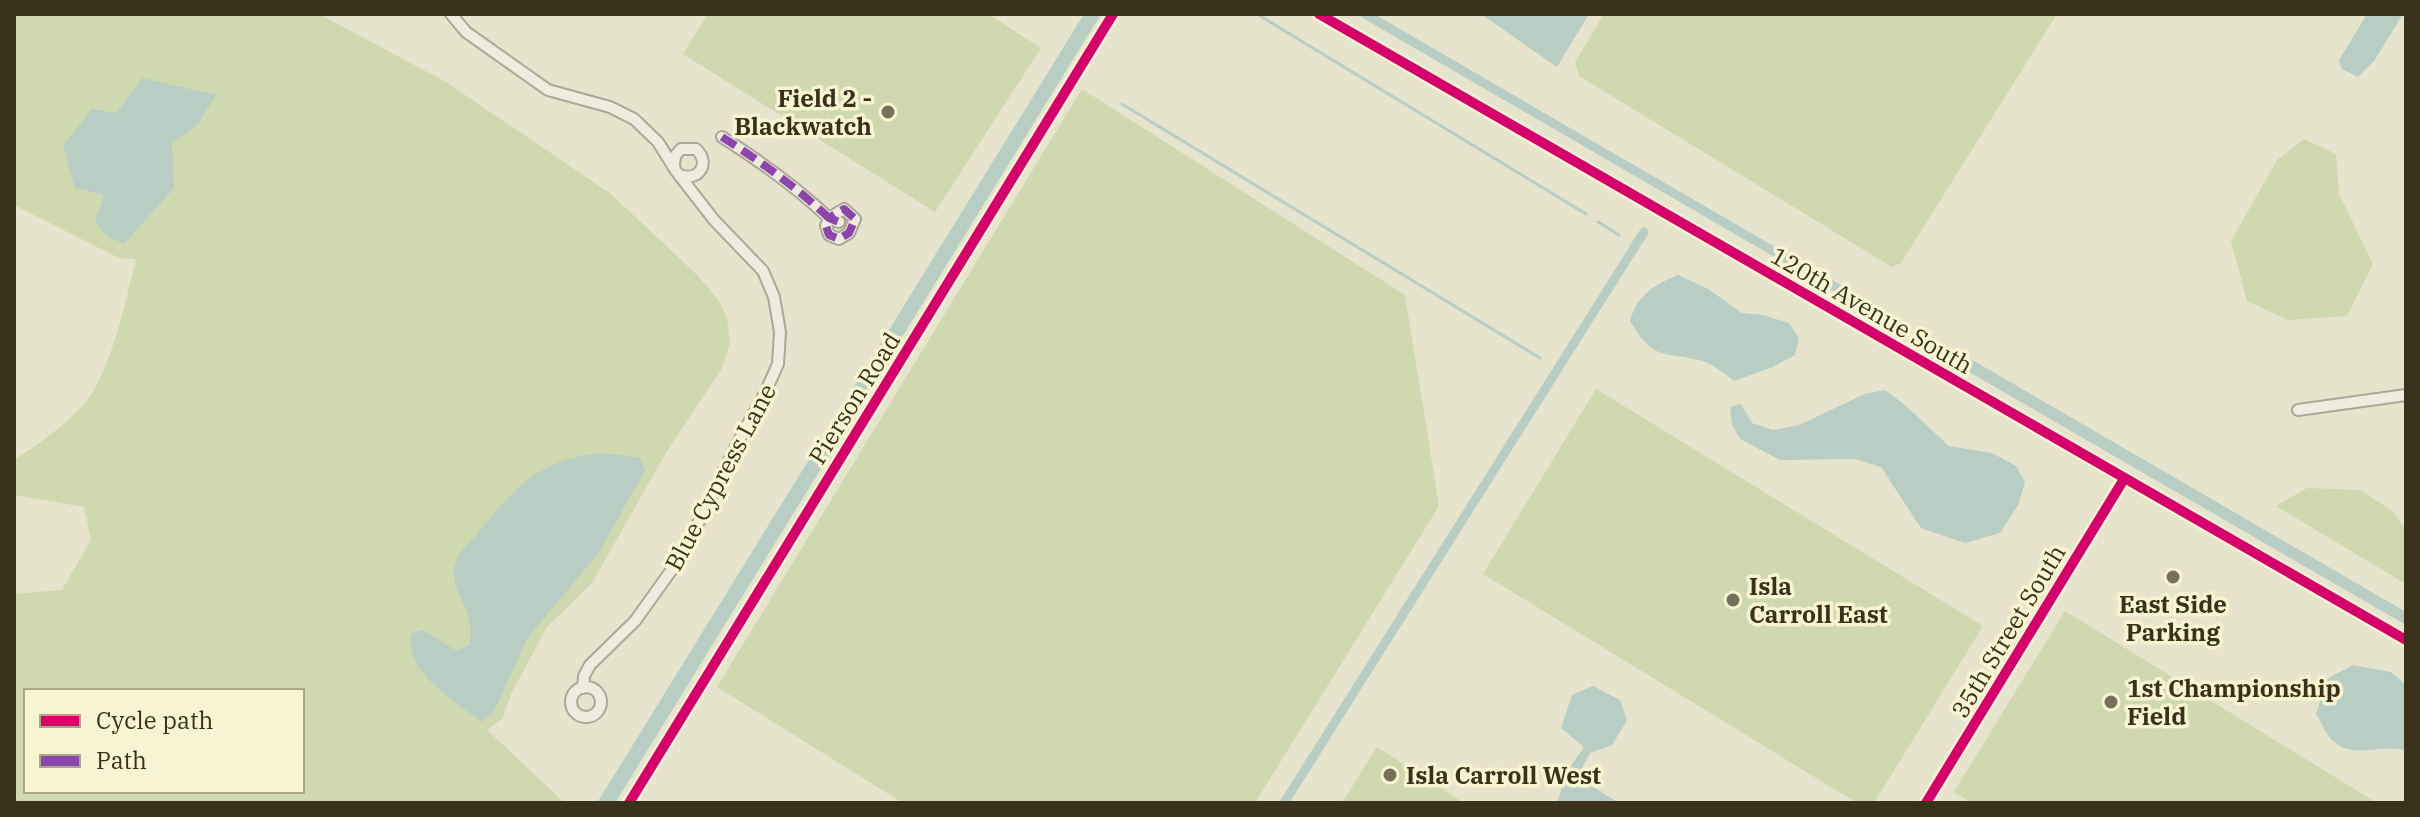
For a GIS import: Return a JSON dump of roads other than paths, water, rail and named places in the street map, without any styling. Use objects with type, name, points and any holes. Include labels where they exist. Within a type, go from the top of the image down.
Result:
[{"type":"street","name":"Blue Cypress Lane","points":[[451,14],[466,32],[548,90],[610,107],[634,119],[658,142],[714,220],[763,271],[774,297],[780,332],[778,364],[683,554],[635,621],[590,665],[584,676],[583,688]]},
{"type":"street","name":"Pierson Road","points":[[629,803],[1113,14]]},
{"type":"street","name":"120th Avenue South","points":[[1319,14],[2406,640]]},
{"type":"street","points":[[722,137],[756,158],[834,220]]},
{"type":"street","points":[[2298,410],[2406,395]]},
{"type":"street","name":"35th Street South","points":[[1926,803],[2124,479]]},
{"type":"waterway","points":[[1257,14],[1586,214]]},
{"type":"waterway","points":[[1365,14],[1885,316]]},
{"type":"waterway","points":[[1122,104],[1540,358]]},
{"type":"waterway","points":[[1598,222],[1619,235]]},
{"type":"waterway","points":[[1284,803],[1644,232]]},
{"type":"place","name":"Field 2 - Blackwatch","points":[[888,112]]},
{"type":"place","name":"East Side Parking","points":[[2173,577]]},
{"type":"place","name":"Isla Carroll East","points":[[1733,600]]},
{"type":"place","name":"1st Championship Field","points":[[2111,702]]},
{"type":"place","name":"Isla Carroll West","points":[[1390,775]]}]
